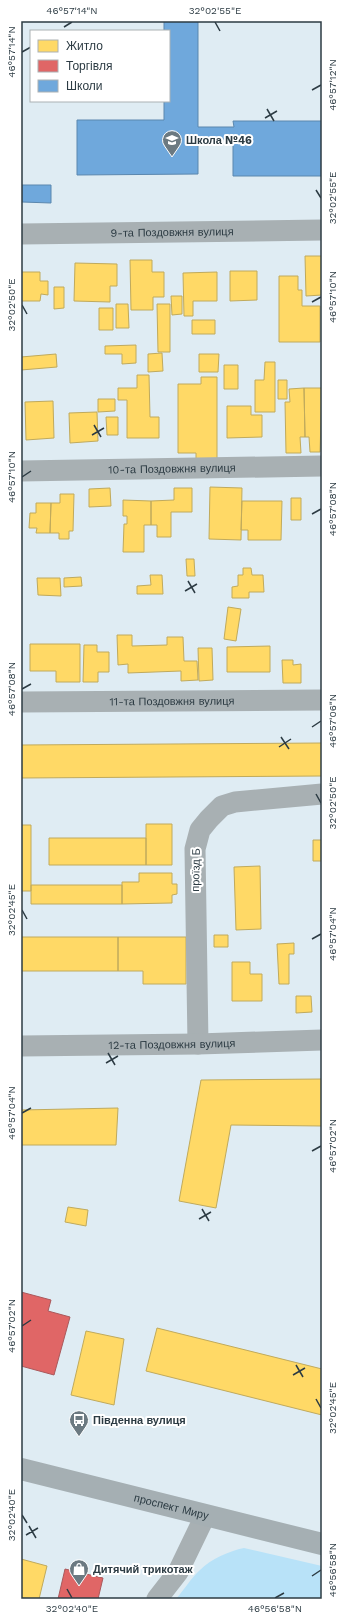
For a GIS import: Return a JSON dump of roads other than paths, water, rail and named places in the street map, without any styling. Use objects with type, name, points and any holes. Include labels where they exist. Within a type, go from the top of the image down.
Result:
[{"type":"main road","name":"проспект Миру","points":[[21,1469],[322,1544]]},
{"type":"street","name":"9-та Поздовжня вулиця","points":[[21,234],[322,230]]},
{"type":"street","name":"10-та Поздовжня вулиця","points":[[21,470],[322,466]]},
{"type":"street","name":"11-та Поздовжня вулиця","points":[[21,702],[322,700]]},
{"type":"street","name":"проїзд Б","points":[[198,1044],[195,849],[200,830],[222,806],[235,802],[322,794]]},
{"type":"street","name":"12-та Поздовжня вулиця","points":[[21,1046],[198,1044],[322,1040]]},
{"type":"street","points":[[157,1599],[178,1572],[205,1516]]},
{"type":"place","name":"Школа №46","points":[[172,157]]},
{"type":"place","name":"Південна вулиця","points":[[79,1437]]},
{"type":"place","name":"Дитячий трикотаж","points":[[79,1586]]}]
